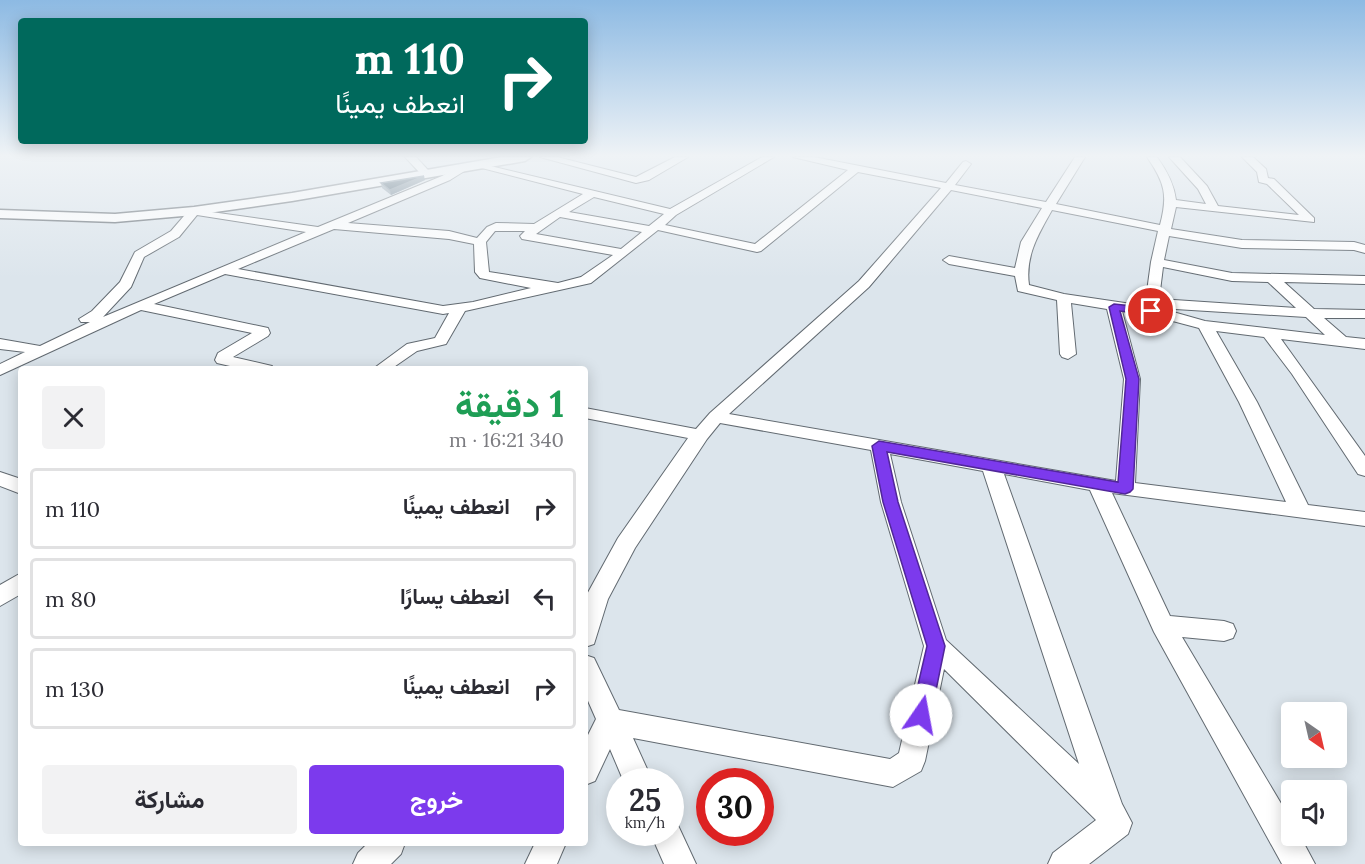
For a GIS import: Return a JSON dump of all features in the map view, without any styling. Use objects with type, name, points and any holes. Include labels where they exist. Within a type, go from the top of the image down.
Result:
[{"type":"main road","points":[[1,213],[158,210],[259,197]]},
{"type":"main road","points":[[1,213],[115,218],[194,211],[290,197]]},
{"type":"street","points":[[10,369],[38,351],[139,304],[399,197]]},
{"type":"street","points":[[585,197],[526,236],[624,253]]},
{"type":"street","points":[[605,197],[672,213]]},
{"type":"street","points":[[536,228],[496,227],[491,229],[480,242],[482,272],[485,275],[549,287],[586,280],[624,253],[672,213],[699,197]]},
{"type":"street","points":[[558,213],[654,228],[757,248],[820,197]]},
{"type":"street","points":[[588,628],[597,599],[626,544],[700,435],[716,417],[864,284],[939,197]]},
{"type":"street","points":[[1003,197],[1242,244],[1354,246],[1365,249]]},
{"type":"street","points":[[1055,197],[1027,242],[1022,273],[1023,288],[1114,307],[1365,314]]},
{"type":"street","points":[[1152,307],[1157,262],[1171,197]]},
{"type":"street","points":[[1208,197],[1214,208]]},
{"type":"street","points":[[1171,203],[1310,220],[1287,197]]},
{"type":"street","points":[[38,351],[45,339],[97,314],[126,284],[139,255],[175,234],[194,211],[318,230]]},
{"type":"street","points":[[332,225],[426,232],[480,242]]},
{"type":"street","points":[[949,260],[1022,273]]},
{"type":"street","points":[[1157,262],[1224,275],[1365,280]]},
{"type":"street","points":[[223,270],[443,310],[459,309],[549,287]]},
{"type":"street","points":[[1272,278],[1341,342]]},
{"type":"street","points":[[1064,298],[1068,354]]},
{"type":"street","points":[[139,304],[263,331],[224,356],[223,360],[252,366]]},
{"type":"street","points":[[1114,307],[1132,379],[1125,489]]},
{"type":"street","points":[[1152,307],[1205,325],[1365,344]]},
{"type":"street","points":[[385,366],[411,347],[441,341],[459,309]]},
{"type":"street","points":[[1205,325],[1248,402],[1300,509]]},
{"type":"street","points":[[1270,334],[1365,470]]},
{"type":"street","points":[[0,345],[38,351]]},
{"type":"street","points":[[588,414],[700,435]]},
{"type":"street","points":[[716,417],[1098,485],[1365,519]]},
{"type":"street","points":[[879,446],[891,502],[936,646],[1110,813],[1117,823],[1064,864]]},
{"type":"street","points":[[991,466],[1110,813]]},
{"type":"street","points":[[0,478],[18,486]]},
{"type":"street","points":[[1098,485],[1162,625],[1299,864]]},
{"type":"street","points":[[0,597],[18,584]]},
{"type":"street","points":[[1162,625],[1224,632]]},
{"type":"street","points":[[609,721],[893,773],[911,761],[936,646]]},
{"type":"street","points":[[588,673],[632,768]]},
{"type":"street","points":[[588,765],[609,721]]},
{"type":"street","points":[[369,864],[387,846]]},
{"type":"street","points":[[541,864],[550,846]]},
{"type":"street","points":[[671,846],[679,863]]},
{"type":"route","points":[[921,715],[936,646],[891,502],[879,446],[1125,489],[1132,379],[1114,307],[1151,311]]}]
